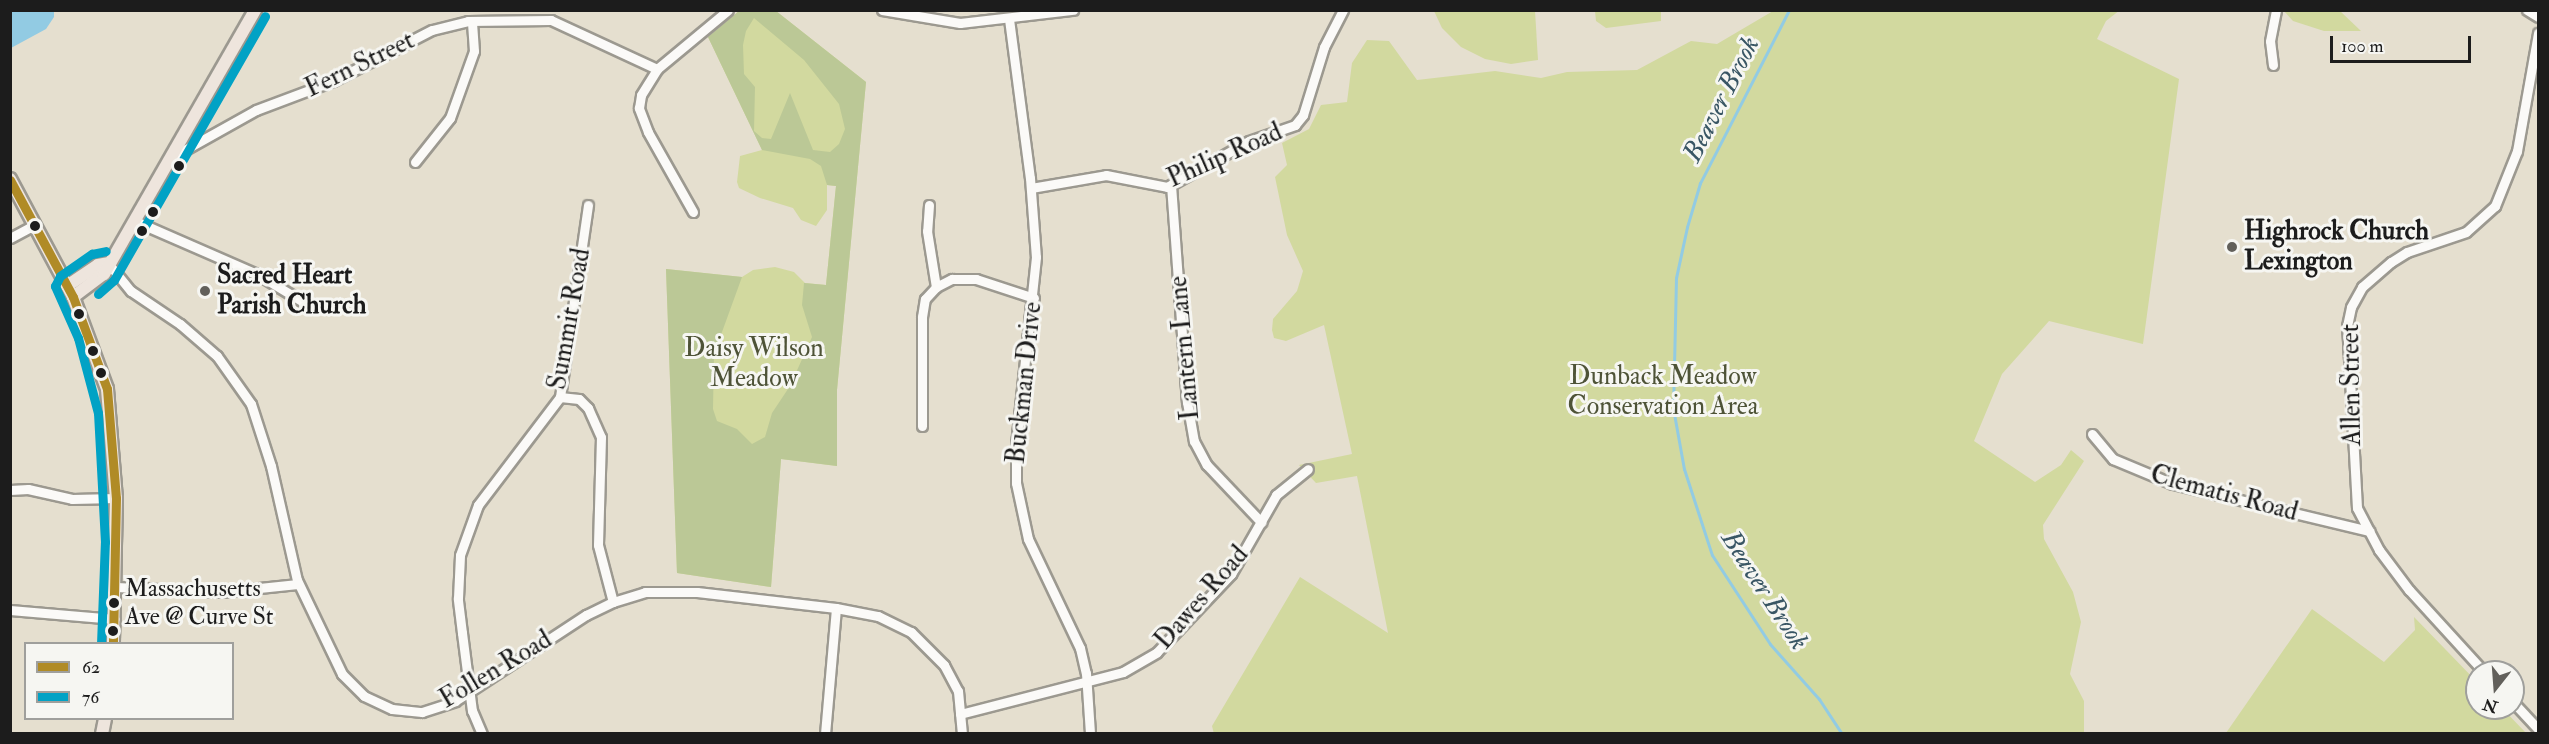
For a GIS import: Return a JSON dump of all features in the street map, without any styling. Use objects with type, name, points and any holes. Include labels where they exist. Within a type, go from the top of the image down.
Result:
[{"type":"main road","points":[[70,292],[98,265],[108,263],[135,221],[255,10]]},
{"type":"main road","points":[[10,179],[70,292],[107,389],[116,498],[113,642]]},
{"type":"street","points":[[693,212],[642,118],[641,95],[657,69],[728,10]]},
{"type":"street","points":[[882,10],[960,23],[1073,10]]},
{"type":"street","name":"Philip Road","points":[[1031,188],[1106,176],[1149,185],[1171,185],[1249,141],[1295,125],[1303,114],[1324,47],[1343,10]]},
{"type":"street","points":[[2274,65],[2270,41],[2277,10]]},
{"type":"street","points":[[2527,10],[2538,17]]},
{"type":"street","name":"Buckman Drive","points":[[1009,19],[1031,188],[1036,257],[1034,298],[1016,444],[1019,505],[1037,560],[1072,627],[1087,681],[1090,734]]},
{"type":"street","name":"Fern Street","points":[[172,157],[256,110],[333,81],[432,30],[472,21],[551,20],[657,69]]},
{"type":"street","points":[[415,162],[450,118],[474,51],[472,21]]},
{"type":"street","name":"Allen Street","points":[[2473,660],[2409,590],[2369,531],[2357,508],[2353,479],[2353,394],[2347,326],[2351,307],[2362,287],[2391,262],[2407,252],[2466,232],[2495,206],[2517,151],[2538,33]]},
{"type":"street","name":"Lantern Lane","points":[[1171,185],[1187,402],[1194,441],[1207,465],[1261,522]]},
{"type":"street","name":"Summit Road","points":[[482,734],[472,711],[458,598],[460,555],[467,532],[498,476],[560,397],[588,205]]},
{"type":"street","points":[[929,205],[927,231],[936,287]]},
{"type":"street","points":[[135,221],[257,274],[310,306]]},
{"type":"street","points":[[10,238],[34,225]]},
{"type":"street","name":"Follen Road","points":[[108,263],[131,291],[180,324],[217,356],[250,404],[271,465],[281,524],[298,584],[342,674],[364,696],[392,709],[422,712],[455,700],[586,615],[613,602],[669,590],[836,608],[878,616],[911,632],[944,665],[958,691],[962,734]]},
{"type":"street","points":[[922,426],[922,316],[926,299],[936,287],[952,279],[976,279],[1034,298]]},
{"type":"street","points":[[560,397],[570,396],[584,403],[596,418],[602,437],[598,545],[613,602]]},
{"type":"street","name":"Clematis Road","points":[[2092,434],[2113,459],[2162,480],[2369,531]]},
{"type":"street","name":"Dawes Road","points":[[960,714],[1123,672],[1157,652],[1231,574],[1276,495],[1308,469]]},
{"type":"street","points":[[10,490],[28,489],[72,499],[116,498]]},
{"type":"street","points":[[116,587],[220,592],[298,584]]},
{"type":"street","points":[[825,734],[836,608]]},
{"type":"street","points":[[10,610],[115,620]]},
{"type":"street","points":[[2525,715],[2538,729]]},
{"type":"green space","name":"Dunback Meadow Conservation Area","points":[[2120,10],[2106,21],[2097,39],[2179,79],[2143,344],[2049,321],[2002,374],[1974,441],[2035,482],[2061,465],[2071,450],[2084,461],[2043,525],[2044,539],[2073,592],[2081,622],[2070,674],[2084,701],[2084,733],[1214,734],[1212,726],[1300,577],[1388,633],[1357,476],[1316,483],[1299,465],[1352,454],[1324,325],[1286,341],[1274,338],[1272,330],[1273,319],[1297,291],[1303,271],[1287,235],[1275,177],[1287,165],[1282,143],[1309,129],[1321,105],[1347,102],[1352,63],[1367,40],[1389,41],[1417,80],[1495,71],[1541,78],[1567,72],[1637,70],[1691,41],[1717,44],[1773,11]]},
{"type":"green space","name":"Daisy Wilson Meadow","points":[[739,11],[776,11],[866,82],[837,390],[837,466],[781,459],[771,587],[677,573],[666,269],[742,277],[753,270],[775,267],[794,272],[805,283],[826,285],[836,186],[827,185],[827,210],[816,226],[801,220],[793,208],[760,198],[739,188],[737,182],[740,156],[762,150],[708,37]]},
{"type":"green space","name":"Daisy Wilson Meadow","points":[[739,11],[776,11],[866,82],[837,390],[837,466],[781,459],[771,587],[677,573],[666,269],[742,277],[714,354],[713,409],[717,421],[737,429],[752,444],[765,437],[772,413],[790,386],[812,337],[802,305],[804,283],[826,285],[836,186],[827,185],[821,166],[810,159],[762,150],[708,37]],"holes":[[[754,18],[804,60],[839,104],[845,129],[839,144],[830,152],[813,150],[790,93],[771,139],[762,138],[754,131],[755,87],[744,74],[743,45],[746,31]]]},
{"type":"green space","points":[[1434,11],[1535,11],[1538,60],[1511,64],[1485,59],[1461,47],[1442,28]]},
{"type":"green space","points":[[1595,11],[1661,11],[1661,21],[1606,28],[1596,21]]},
{"type":"green space","points":[[2284,11],[2340,11],[2361,31],[2324,31],[2293,21]]},
{"type":"green space","points":[[2312,609],[2384,662],[2415,630],[2414,617],[2465,670],[2465,720],[2514,720],[2526,733],[2226,733]]},
{"type":"water","points":[[11,10],[54,11],[54,17],[46,29],[11,48]]},
{"type":"waterway","name":"Beaver Brook","points":[[1789,10],[1700,183],[1687,227],[1676,278],[1673,408],[1684,469],[1712,555],[1770,644],[1819,699],[1842,734]]},
{"type":"transit line","name":"76","points":[[98,294],[114,280],[265,16]]},
{"type":"transit line","name":"62","points":[[10,180],[73,297],[107,389],[116,498],[113,642]]},
{"type":"transit line","name":"76","points":[[101,642],[105,542],[98,413],[78,338],[55,286],[60,276],[92,254],[106,251]]},
{"type":"place","name":"Highrock Church Lexington","points":[[2232,247]]},
{"type":"place","name":"Sacred Heart Parish Church","points":[[205,291]]},
{"type":"place","name":"Massachusetts Ave @ Curve St","points":[[114,603]]}]
